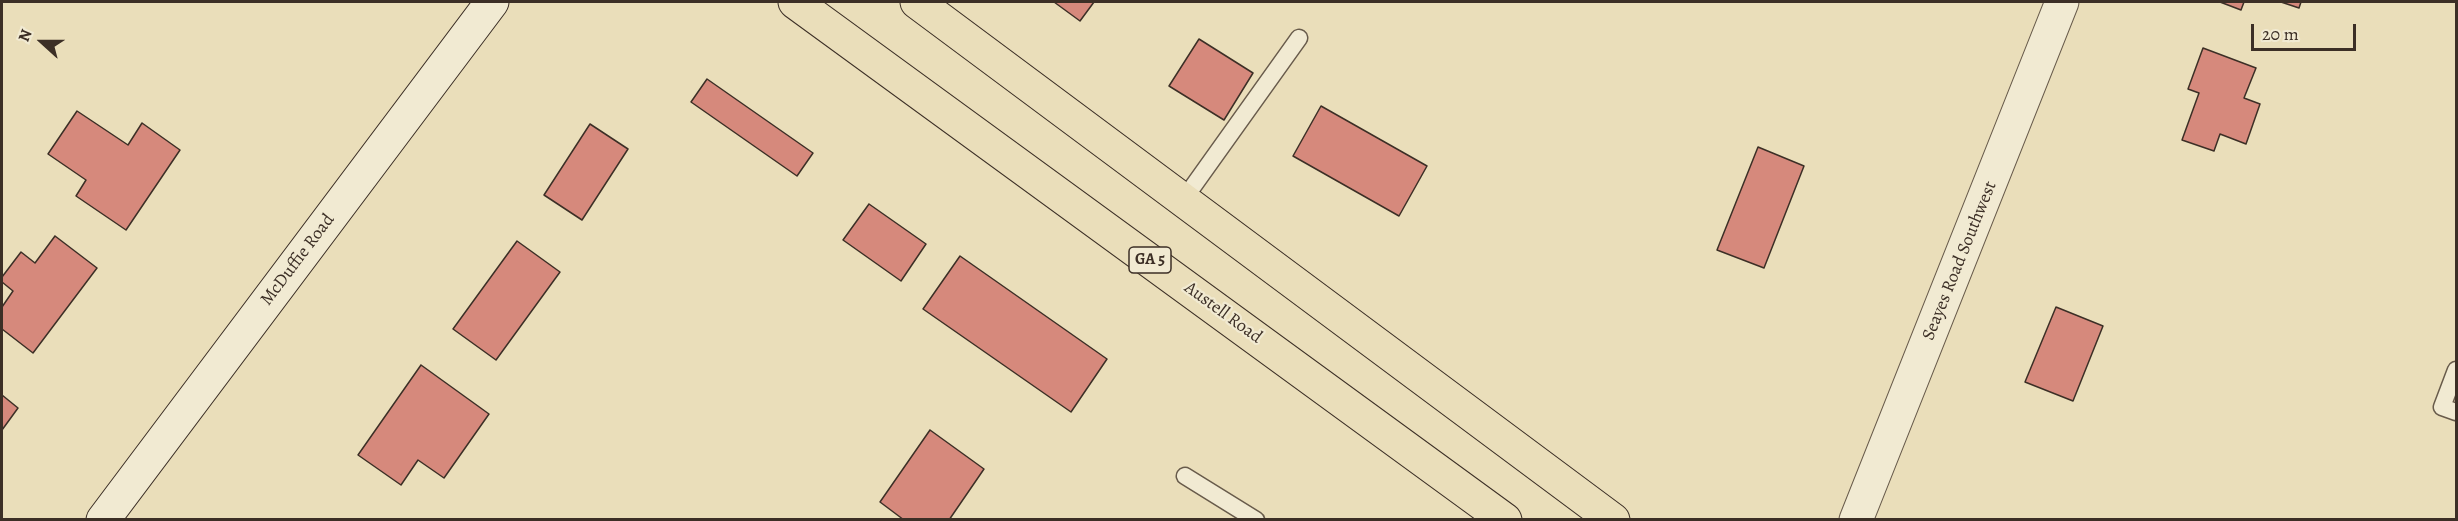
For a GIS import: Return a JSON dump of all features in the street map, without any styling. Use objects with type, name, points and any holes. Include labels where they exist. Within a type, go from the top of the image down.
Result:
[{"type":"main road","name":"Austell Road","points":[[795,2],[1504,519]]},
{"type":"main road","points":[[916,2],[1613,519]]},
{"type":"street","name":"McDuffie Road","points":[[103,519],[492,2]]},
{"type":"street","name":"Seayes Road Southwest","points":[[1856,519],[2062,2]]},
{"type":"lane","points":[[1184,199],[1299,38]]},
{"type":"lane","points":[[2457,370],[2442,407],[2457,412]]},
{"type":"lane","points":[[1185,476],[1256,519]]},
{"type":"building","points":[[1054,2],[1094,2],[1080,21]]},
{"type":"building","points":[[2220,2],[2244,2],[2241,10]]},
{"type":"building","points":[[2281,2],[2301,2],[2299,8]]},
{"type":"building","points":[[1199,39],[1253,73],[1224,120],[1169,86]]},
{"type":"building","points":[[2203,48],[2256,68],[2244,98],[2260,104],[2246,144],[2220,134],[2214,151],[2182,140],[2199,93],[2188,89]]},
{"type":"building","points":[[707,79],[813,153],[797,176],[691,102]]},
{"type":"building","points":[[1321,106],[1427,166],[1399,216],[1293,156]]},
{"type":"building","points":[[77,111],[128,145],[142,123],[180,150],[126,230],[76,196],[86,180],[48,154]]},
{"type":"building","points":[[590,124],[628,149],[582,220],[544,195]]},
{"type":"building","points":[[1758,147],[1804,166],[1764,268],[1717,250]]},
{"type":"building","points":[[869,204],[926,244],[901,281],[843,240]]},
{"type":"building","points":[[55,236],[97,268],[33,353],[2,329],[2,307],[13,291],[2,282],[2,277],[21,252],[35,263]]},
{"type":"building","points":[[517,241],[560,272],[496,360],[453,329]]},
{"type":"building","points":[[960,256],[1107,359],[1071,412],[923,309]]},
{"type":"building","points":[[2056,307],[2103,326],[2073,401],[2025,382]]},
{"type":"building","points":[[421,365],[489,414],[444,478],[418,460],[401,485],[358,455]]},
{"type":"building","points":[[2,395],[18,408],[2,430]]},
{"type":"building","points":[[930,430],[984,469],[949,520],[904,520],[880,502]]}]
